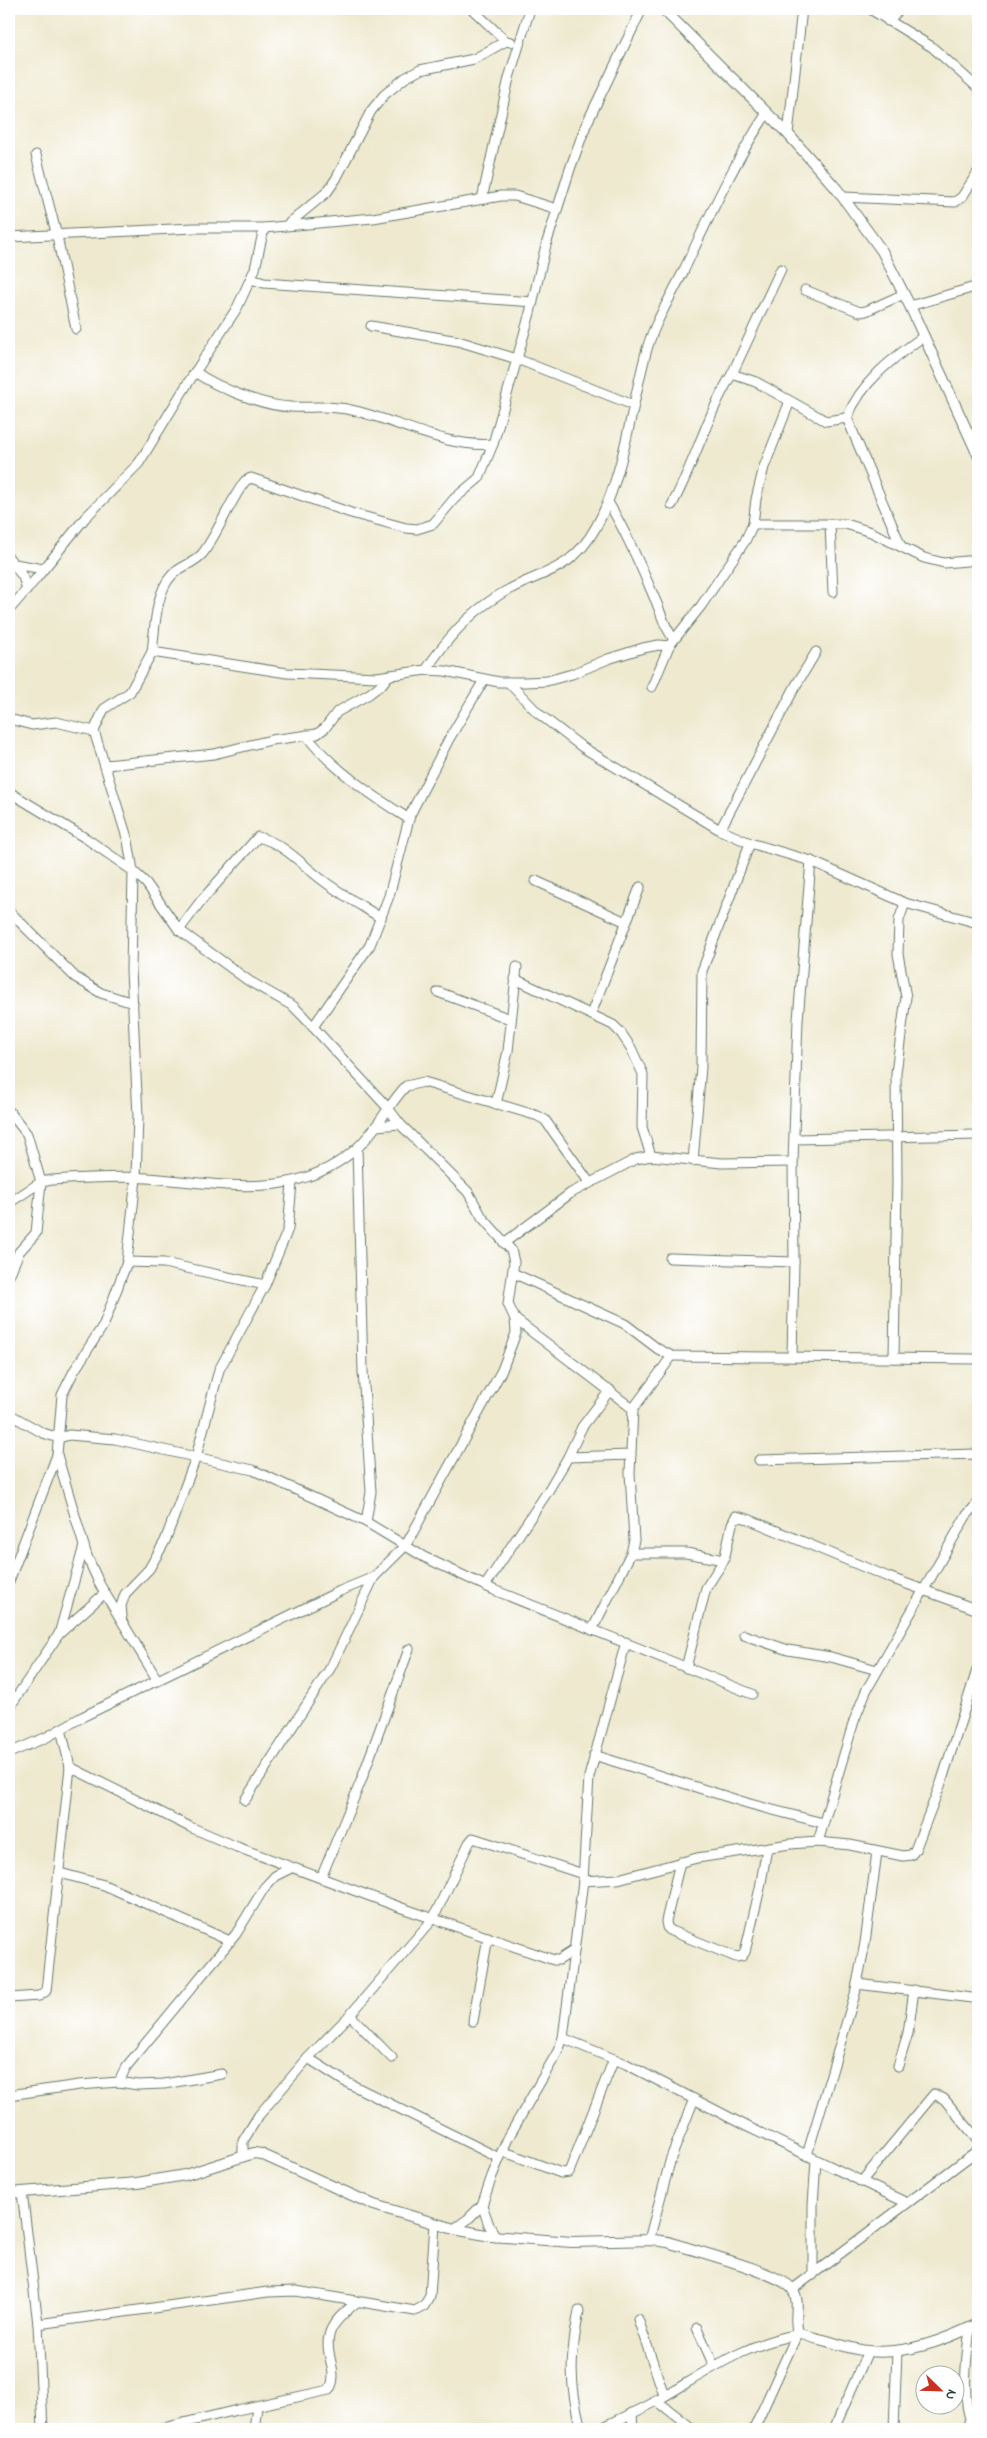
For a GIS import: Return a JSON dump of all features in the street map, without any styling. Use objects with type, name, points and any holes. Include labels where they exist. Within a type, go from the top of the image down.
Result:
[{"type":"street","points":[[472,9],[506,41],[518,43]]},
{"type":"street","points":[[482,199],[500,114],[518,43],[530,9]]},
{"type":"street","points":[[9,1581],[57,1455],[62,1395],[74,1371],[104,1324],[127,1262],[136,1178],[138,1116],[132,1003],[133,871],[128,841],[94,731],[104,709],[130,692],[152,652],[164,587],[172,574],[192,564],[202,554],[245,481],[251,478],[352,513],[406,528],[417,529],[433,524],[454,499],[479,478],[493,444],[533,302],[546,245],[586,124],[642,9]]},
{"type":"street","points":[[663,9],[788,134],[843,197],[882,251],[910,306],[978,455]]},
{"type":"street","points":[[788,134],[802,9]]},
{"type":"street","points":[[870,9],[932,47],[978,88]]},
{"type":"street","points":[[888,21],[900,9]]},
{"type":"street","points":[[287,225],[326,192],[336,179],[362,126],[384,95],[405,78],[420,70],[474,59],[506,41]]},
{"type":"street","points":[[426,670],[448,641],[492,599],[521,582],[560,567],[574,557],[596,528],[608,502],[654,328],[707,221],[767,113]]},
{"type":"street","points":[[36,155],[57,236],[76,330]]},
{"type":"street","points":[[843,197],[955,202],[962,197],[978,172]]},
{"type":"street","points":[[9,237],[194,228],[264,228],[373,218],[482,199],[515,196],[557,209]]},
{"type":"street","points":[[9,610],[85,518],[139,463],[195,372],[220,337],[251,279],[258,258],[264,228]]},
{"type":"street","points":[[672,505],[688,474],[719,395],[732,374],[781,269]]},
{"type":"street","points":[[251,279],[264,283],[533,302]]},
{"type":"street","points":[[910,306],[978,286]]},
{"type":"street","points":[[805,290],[860,312],[866,312],[904,294]]},
{"type":"street","points":[[371,326],[458,341],[517,359],[633,405]]},
{"type":"street","points":[[901,546],[847,418],[856,398],[871,380],[898,355],[924,336]]},
{"type":"street","points":[[195,372],[265,404],[290,407],[335,407],[357,411],[467,444],[493,444]]},
{"type":"street","points":[[732,374],[756,382],[826,421],[847,418]]},
{"type":"street","points":[[652,687],[671,642],[731,564],[753,524],[756,499],[764,467],[790,401]]},
{"type":"street","points":[[608,502],[626,533],[671,642]]},
{"type":"street","points":[[753,524],[846,524],[861,528],[924,558],[944,562],[978,560]]},
{"type":"street","points":[[830,524],[833,592]]},
{"type":"street","points":[[12,561],[43,569]]},
{"type":"street","points":[[12,561],[23,577],[27,590]]},
{"type":"street","points":[[152,652],[287,673],[344,676],[389,675],[426,670],[445,671],[484,680],[508,682],[547,681],[643,648],[671,642]]},
{"type":"street","points":[[720,830],[795,687],[816,652]]},
{"type":"street","points":[[106,765],[214,754],[271,740],[317,734],[325,728],[337,712],[369,694],[382,684],[389,675]]},
{"type":"street","points":[[313,1028],[370,945],[381,918],[409,819],[433,767],[484,680]]},
{"type":"street","points":[[508,682],[539,714],[582,747],[720,830],[750,843],[811,861],[905,903],[978,923]]},
{"type":"street","points":[[9,719],[32,725],[56,722],[94,731]]},
{"type":"street","points":[[306,735],[315,747],[360,786],[409,819]]},
{"type":"street","points":[[9,792],[95,844],[133,871],[146,882],[179,930],[248,981],[293,1006],[388,1108],[400,1124],[468,1192],[482,1217],[511,1250],[514,1262],[508,1304],[515,1319],[516,1333],[502,1370],[406,1545],[374,1577],[331,1667],[246,1800]]},
{"type":"street","points":[[179,930],[200,902],[258,837],[266,839],[282,848],[324,881],[381,918]]},
{"type":"street","points":[[694,1161],[701,1076],[702,971],[750,843]]},
{"type":"street","points":[[792,1357],[794,1262],[793,1162],[798,1020],[811,861]]},
{"type":"street","points":[[536,881],[626,922]]},
{"type":"street","points":[[591,1014],[640,887]]},
{"type":"street","points":[[894,1358],[897,1182],[896,1073],[906,997],[899,966],[899,920],[905,903]]},
{"type":"street","points":[[9,911],[75,977],[101,993],[132,1003]]},
{"type":"street","points":[[496,1104],[508,1051],[516,967]]},
{"type":"street","points":[[515,980],[613,1025],[621,1033],[643,1074],[642,1127],[651,1156]]},
{"type":"street","points":[[438,992],[510,1019]]},
{"type":"street","points":[[9,1203],[41,1182],[61,1179],[136,1178],[258,1186],[292,1183],[337,1162],[357,1148],[406,1086],[424,1082],[538,1116],[545,1120],[589,1182]]},
{"type":"street","points":[[9,1112],[27,1134],[41,1182],[36,1233],[19,1252],[9,1276]]},
{"type":"street","points":[[376,1126],[400,1124]]},
{"type":"street","points":[[795,1139],[978,1135]]},
{"type":"street","points":[[357,1148],[363,1371],[370,1492],[366,1522]]},
{"type":"street","points":[[504,1243],[541,1213],[589,1182],[636,1159],[651,1156],[722,1163],[793,1162]]},
{"type":"street","points":[[122,1619],[121,1606],[125,1594],[149,1569],[160,1550],[196,1457],[219,1370],[265,1285],[288,1229],[292,1183]]},
{"type":"street","points":[[670,1258],[794,1262]]},
{"type":"street","points":[[127,1262],[164,1263],[265,1285]]},
{"type":"street","points":[[512,1273],[625,1324],[658,1350],[672,1356],[978,1359]]},
{"type":"street","points":[[515,1319],[633,1409]]},
{"type":"street","points":[[592,1630],[631,1554],[634,1540],[630,1473],[633,1409],[672,1356]]},
{"type":"street","points":[[485,1586],[568,1457],[582,1427],[610,1390]]},
{"type":"street","points":[[9,1414],[43,1433],[59,1438],[69,1435],[115,1439],[253,1470],[366,1522],[424,1557],[485,1586],[752,1694]]},
{"type":"street","points":[[759,1460],[978,1454]]},
{"type":"street","points":[[57,1455],[84,1546],[106,1594],[158,1681]]},
{"type":"street","points":[[568,1457],[631,1455]]},
{"type":"street","points":[[818,1842],[854,1721],[877,1670],[966,1516],[978,1504]]},
{"type":"street","points":[[686,1668],[706,1588],[724,1560],[733,1520],[736,1516],[978,1610]]},
{"type":"street","points":[[59,1634],[84,1546]]},
{"type":"street","points":[[631,1554],[686,1553],[724,1560]]},
{"type":"street","points":[[9,1754],[340,1591],[374,1577]]},
{"type":"street","points":[[9,1708],[59,1634],[106,1594],[125,1594]]},
{"type":"street","points":[[744,1635],[788,1650],[831,1657],[877,1670]]},
{"type":"street","points":[[454,2229],[468,2220],[482,2205],[501,2155],[564,2038],[583,1877],[589,1777],[626,1642]]},
{"type":"street","points":[[321,1878],[360,1781],[409,1649]]},
{"type":"street","points":[[243,2156],[243,2141],[247,2133],[308,2058],[350,2016],[432,1918],[468,1844],[473,1838],[583,1877],[618,1879],[680,1862],[818,1842],[903,1856],[911,1855],[915,1850],[941,1783],[978,1667]]},
{"type":"street","points":[[9,1998],[39,1996],[46,1991],[70,1767],[67,1746],[61,1729]]},
{"type":"street","points":[[594,1755],[741,1801],[823,1822]]},
{"type":"street","points":[[70,1767],[190,1828],[291,1868],[554,1960],[559,1960],[573,1951]]},
{"type":"street","points":[[680,1862],[666,1922],[667,1927],[671,1931],[736,1957],[742,1956],[745,1952],[767,1848]]},
{"type":"street","points":[[807,2155],[858,1984],[872,1898],[877,1852]]},
{"type":"street","points":[[119,2082],[126,2067],[230,1941],[264,1888],[275,1876],[291,1868]]},
{"type":"street","points":[[60,1873],[104,1885],[230,1941]]},
{"type":"street","points":[[473,2021],[488,1937]]},
{"type":"street","points":[[858,1984],[972,1998]]},
{"type":"street","points":[[898,2066],[908,2033],[914,1990]]},
{"type":"street","points":[[350,2016],[392,2058]]},
{"type":"street","points":[[564,2038],[614,2059],[816,2160],[907,2203]]},
{"type":"street","points":[[308,2058],[344,2082],[501,2155],[561,2173],[569,2172],[614,2059]]},
{"type":"street","points":[[9,2095],[55,2087],[119,2082],[138,2085],[164,2084],[222,2074]]},
{"type":"street","points":[[861,2182],[934,2094],[944,2099],[978,2140]]},
{"type":"street","points":[[649,2240],[671,2158],[694,2099]]},
{"type":"street","points":[[793,2289],[978,2150]]},
{"type":"street","points":[[9,2194],[137,2183],[185,2174],[243,2156],[261,2154],[374,2205],[454,2229],[496,2237],[572,2242],[649,2240],[668,2242],[775,2276],[793,2289],[797,2307],[797,2333],[754,2429]]},
{"type":"street","points":[[814,2275],[813,2205],[816,2160]]},
{"type":"street","points":[[22,2192],[38,2324],[43,2429]]},
{"type":"street","points":[[482,2205],[489,2225],[496,2237]]},
{"type":"street","points":[[38,2324],[268,2292],[296,2291],[415,2311],[424,2306],[432,2288],[435,2224]]},
{"type":"street","points":[[159,2429],[329,2390],[334,2380],[329,2352],[329,2334],[346,2311],[357,2302]]},
{"type":"street","points":[[579,2311],[571,2365],[572,2394],[581,2429]]},
{"type":"street","points":[[638,2319],[664,2395]]},
{"type":"street","points":[[599,2429],[656,2400],[714,2366],[753,2347],[797,2333],[868,2351],[897,2352],[926,2345],[974,2326]]},
{"type":"street","points":[[973,2429],[967,2409],[965,2376],[974,2326]]},
{"type":"street","points":[[697,2328],[714,2366]]},
{"type":"street","points":[[835,2427],[868,2351]]},
{"type":"street","points":[[894,2429],[897,2352]]},
{"type":"street","points":[[656,2400],[693,2429]]},
{"type":"street","points":[[254,2429],[257,2407]]},
{"type":"street","points":[[632,2413],[633,2429]]}]
